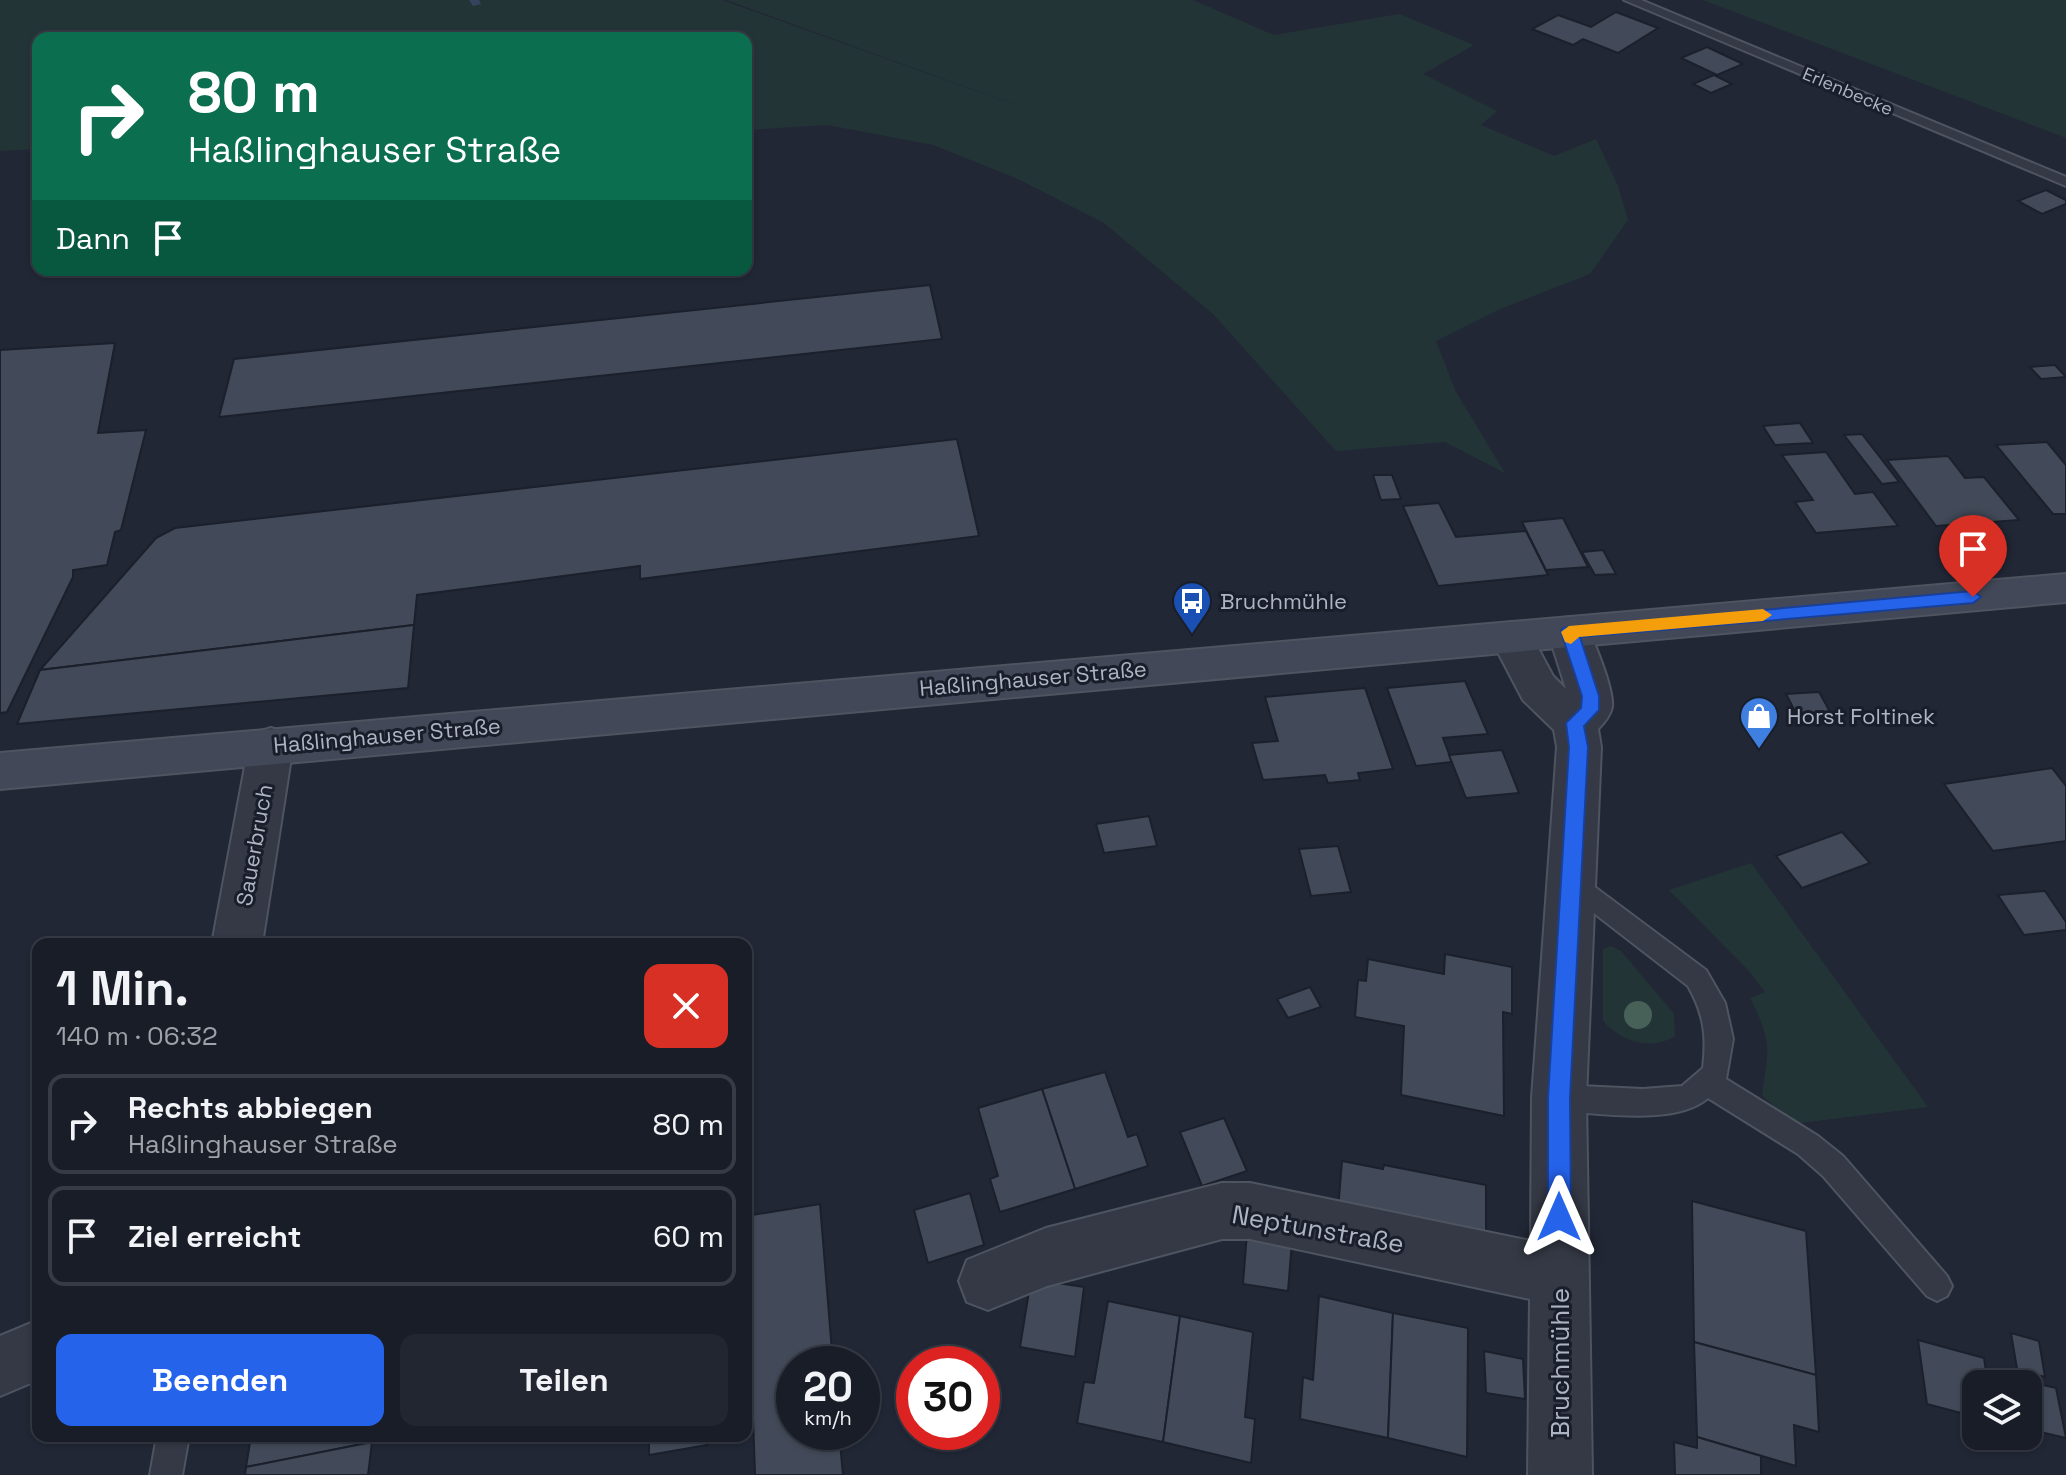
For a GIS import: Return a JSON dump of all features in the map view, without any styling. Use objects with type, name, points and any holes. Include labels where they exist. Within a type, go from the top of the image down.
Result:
[{"type":"main road","name":"Haßlinghauser Straße","points":[[0,771],[2066,588]]},
{"type":"street","name":"Bruchmühle","points":[[1560,1475],[1559,1098],[1579,747],[1575,723],[1590,710],[1590,696],[1569,632]]},
{"type":"street","points":[[1511,637],[1538,688],[1575,723]]},
{"type":"street","name":"Sauerbruch","points":[[238,938],[271,745]]},
{"type":"street","name":"Neptunstraße","points":[[988,1281],[1046,1257],[1222,1211],[1250,1211],[1560,1276]]},
{"type":"street","points":[[0,1366],[32,1353]]},
{"type":"lane","name":"Erlenbecke","points":[[1630,0],[2066,182]]},
{"type":"lane","points":[[1559,1098],[1643,1102],[1688,1098],[1715,1074],[1720,1039],[1712,1003],[1697,978],[1572,883]]},
{"type":"lane","points":[[1706,1082],[1808,1145],[1833,1166],[1937,1286]]},
{"type":"lane","points":[[166,1475],[172,1442]]},
{"type":"shaded area","points":[[0,0],[722,0],[1035,112],[726,0],[1193,0],[1274,35],[1399,14],[1474,45],[1423,74],[1497,111],[1481,125],[1554,156],[1596,139],[1618,186],[1628,220],[1590,274],[1500,309],[1436,341],[1456,392],[1505,473],[1445,442],[1336,451],[1213,314],[1104,223],[1018,179],[933,145],[827,125],[752,130],[752,32],[32,32],[32,149],[0,151]]},
{"type":"shaded area","points":[[1703,0],[2066,0],[2066,138]]},
{"type":"shaded area","points":[[1751,863],[1928,1107],[1792,1124],[1762,1095],[1767,1045],[1750,998],[1765,992],[1748,970],[1669,890]]},
{"type":"shaded area","points":[[1611,946],[1621,951],[1674,1014],[1675,1036],[1657,1043],[1637,1042],[1618,1034],[1603,1020],[1603,949]]},
{"type":"building","points":[[1616,12],[1658,28],[1618,53],[1583,39],[1573,45],[1532,29],[1558,15],[1591,27]]},
{"type":"building","points":[[1707,47],[1743,64],[1717,75],[1681,58]]},
{"type":"building","points":[[1714,75],[1732,84],[1711,93],[1693,84]]},
{"type":"building","points":[[2046,190],[2066,200],[2066,204],[2042,214],[2018,201]]},
{"type":"building","points":[[930,285],[942,339],[219,417],[234,359]]},
{"type":"building","points":[[115,343],[98,433],[146,430],[121,530],[115,532],[107,565],[73,570],[73,577],[7,712],[0,713],[0,350]]},
{"type":"building","points":[[2055,365],[2066,377],[2041,379],[2030,367]]},
{"type":"building","points":[[1800,423],[1813,443],[1775,445],[1763,426]]},
{"type":"building","points":[[1862,434],[1899,482],[1882,484],[1844,435]]},
{"type":"building","points":[[957,439],[979,536],[640,579],[640,566],[417,595],[414,625],[40,670],[156,538],[175,528]]},
{"type":"building","points":[[2047,442],[2066,465],[2066,514],[2053,514],[1996,445]]},
{"type":"building","points":[[1826,452],[1855,494],[1873,492],[1898,526],[1816,533],[1795,502],[1813,500],[1782,455]]},
{"type":"building","points":[[1948,456],[1965,478],[1984,477],[2019,520],[1936,526],[1887,460]]},
{"type":"building","points":[[1373,475],[1392,475],[1401,499],[1381,500]]},
{"type":"building","points":[[1439,503],[1456,537],[1526,531],[1548,575],[1438,586],[1403,506]]},
{"type":"building","points":[[1563,518],[1588,567],[1546,570],[1522,522]]},
{"type":"building","points":[[1603,550],[1616,574],[1595,575],[1582,552]]},
{"type":"building","points":[[414,625],[408,688],[17,724],[40,670]]},
{"type":"building","points":[[1465,681],[1488,734],[1443,738],[1452,762],[1416,766],[1387,688]]},
{"type":"building","points":[[1365,688],[1393,769],[1358,773],[1360,780],[1328,783],[1325,775],[1263,780],[1252,743],[1278,741],[1265,697]]},
{"type":"building","points":[[1819,692],[1833,717],[1799,719],[1786,694]]},
{"type":"building","points":[[1502,750],[1519,793],[1466,798],[1449,755]]},
{"type":"building","points":[[2052,768],[2066,786],[2066,841],[1993,851],[1944,784]]},
{"type":"building","points":[[1149,816],[1157,846],[1104,853],[1096,824]]},
{"type":"building","points":[[1842,832],[1870,863],[1802,888],[1776,856]]},
{"type":"building","points":[[1338,846],[1351,892],[1311,896],[1299,849]]},
{"type":"building","points":[[2045,891],[2066,922],[2066,930],[2024,935],[1998,895]]},
{"type":"building","points":[[1445,954],[1512,967],[1512,1014],[1503,1012],[1504,1116],[1401,1095],[1404,1026],[1355,1017],[1358,980],[1366,981],[1368,959],[1444,974]]},
{"type":"building","points":[[1310,987],[1321,1007],[1288,1018],[1277,999]]},
{"type":"building","points":[[1105,1072],[1128,1137],[1137,1134],[1148,1166],[1075,1189],[1042,1089]]},
{"type":"building","points":[[1042,1089],[1075,1189],[1000,1212],[990,1179],[998,1176],[978,1108]]},
{"type":"building","points":[[1224,1118],[1247,1171],[1202,1186],[1180,1132]]},
{"type":"building","points":[[1342,1161],[1383,1169],[1384,1165],[1486,1185],[1486,1240],[1338,1210]]},
{"type":"building","points":[[970,1193],[984,1245],[928,1263],[914,1210]]},
{"type":"building","points":[[1692,1201],[1806,1231],[1816,1375],[1694,1342]]},
{"type":"building","points":[[820,1204],[832,1346],[776,1346],[776,1450],[841,1450],[843,1475],[755,1475],[752,1215]]},
{"type":"building","points":[[1247,1233],[1292,1241],[1288,1291],[1243,1284]]},
{"type":"building","points":[[1031,1279],[1084,1287],[1075,1357],[1020,1347]]},
{"type":"building","points":[[1319,1296],[1393,1313],[1388,1438],[1300,1419],[1303,1377],[1313,1380]]},
{"type":"building","points":[[1108,1301],[1180,1316],[1163,1442],[1077,1423],[1084,1382],[1094,1383]]},
{"type":"building","points":[[1393,1313],[1468,1328],[1467,1457],[1388,1438]]},
{"type":"building","points":[[1180,1316],[1253,1332],[1245,1417],[1255,1419],[1251,1463],[1163,1442]]},
{"type":"building","points":[[2011,1333],[2039,1341],[2045,1377],[2042,1376],[2042,1370],[2017,1369]]},
{"type":"building","points":[[1918,1340],[1984,1358],[1986,1370],[1962,1370],[1962,1413],[1927,1404]]},
{"type":"building","points":[[1694,1342],[1816,1375],[1819,1432],[1794,1425],[1796,1466],[1697,1437]]},
{"type":"building","points":[[1484,1351],[1523,1359],[1525,1399],[1486,1393]]},
{"type":"building","points":[[2042,1385],[2056,1388],[2066,1438],[2042,1432]]},
{"type":"building","points":[[1697,1437],[1761,1456],[1761,1475],[1675,1475],[1674,1442],[1697,1448]]},
{"type":"building","points":[[250,1442],[372,1442],[246,1467]]},
{"type":"building","points":[[372,1442],[368,1475],[245,1475],[246,1467]]},
{"type":"building","points":[[649,1442],[707,1442],[707,1445],[649,1455]]},
{"type":"waterway","points":[[474,0],[476,4]]},
{"type":"slow traffic","points":[[1571,637],[1569,632],[1763,615]]},
{"type":"place","name":"Bruchmühle","points":[[1192,635]]},
{"type":"place","name":"Horst Foltinek","points":[[1759,750]]},
{"type":"route","points":[[1559,1217],[1559,1098],[1579,747],[1575,723],[1590,710],[1590,696],[1569,632],[1973,597]]}]
